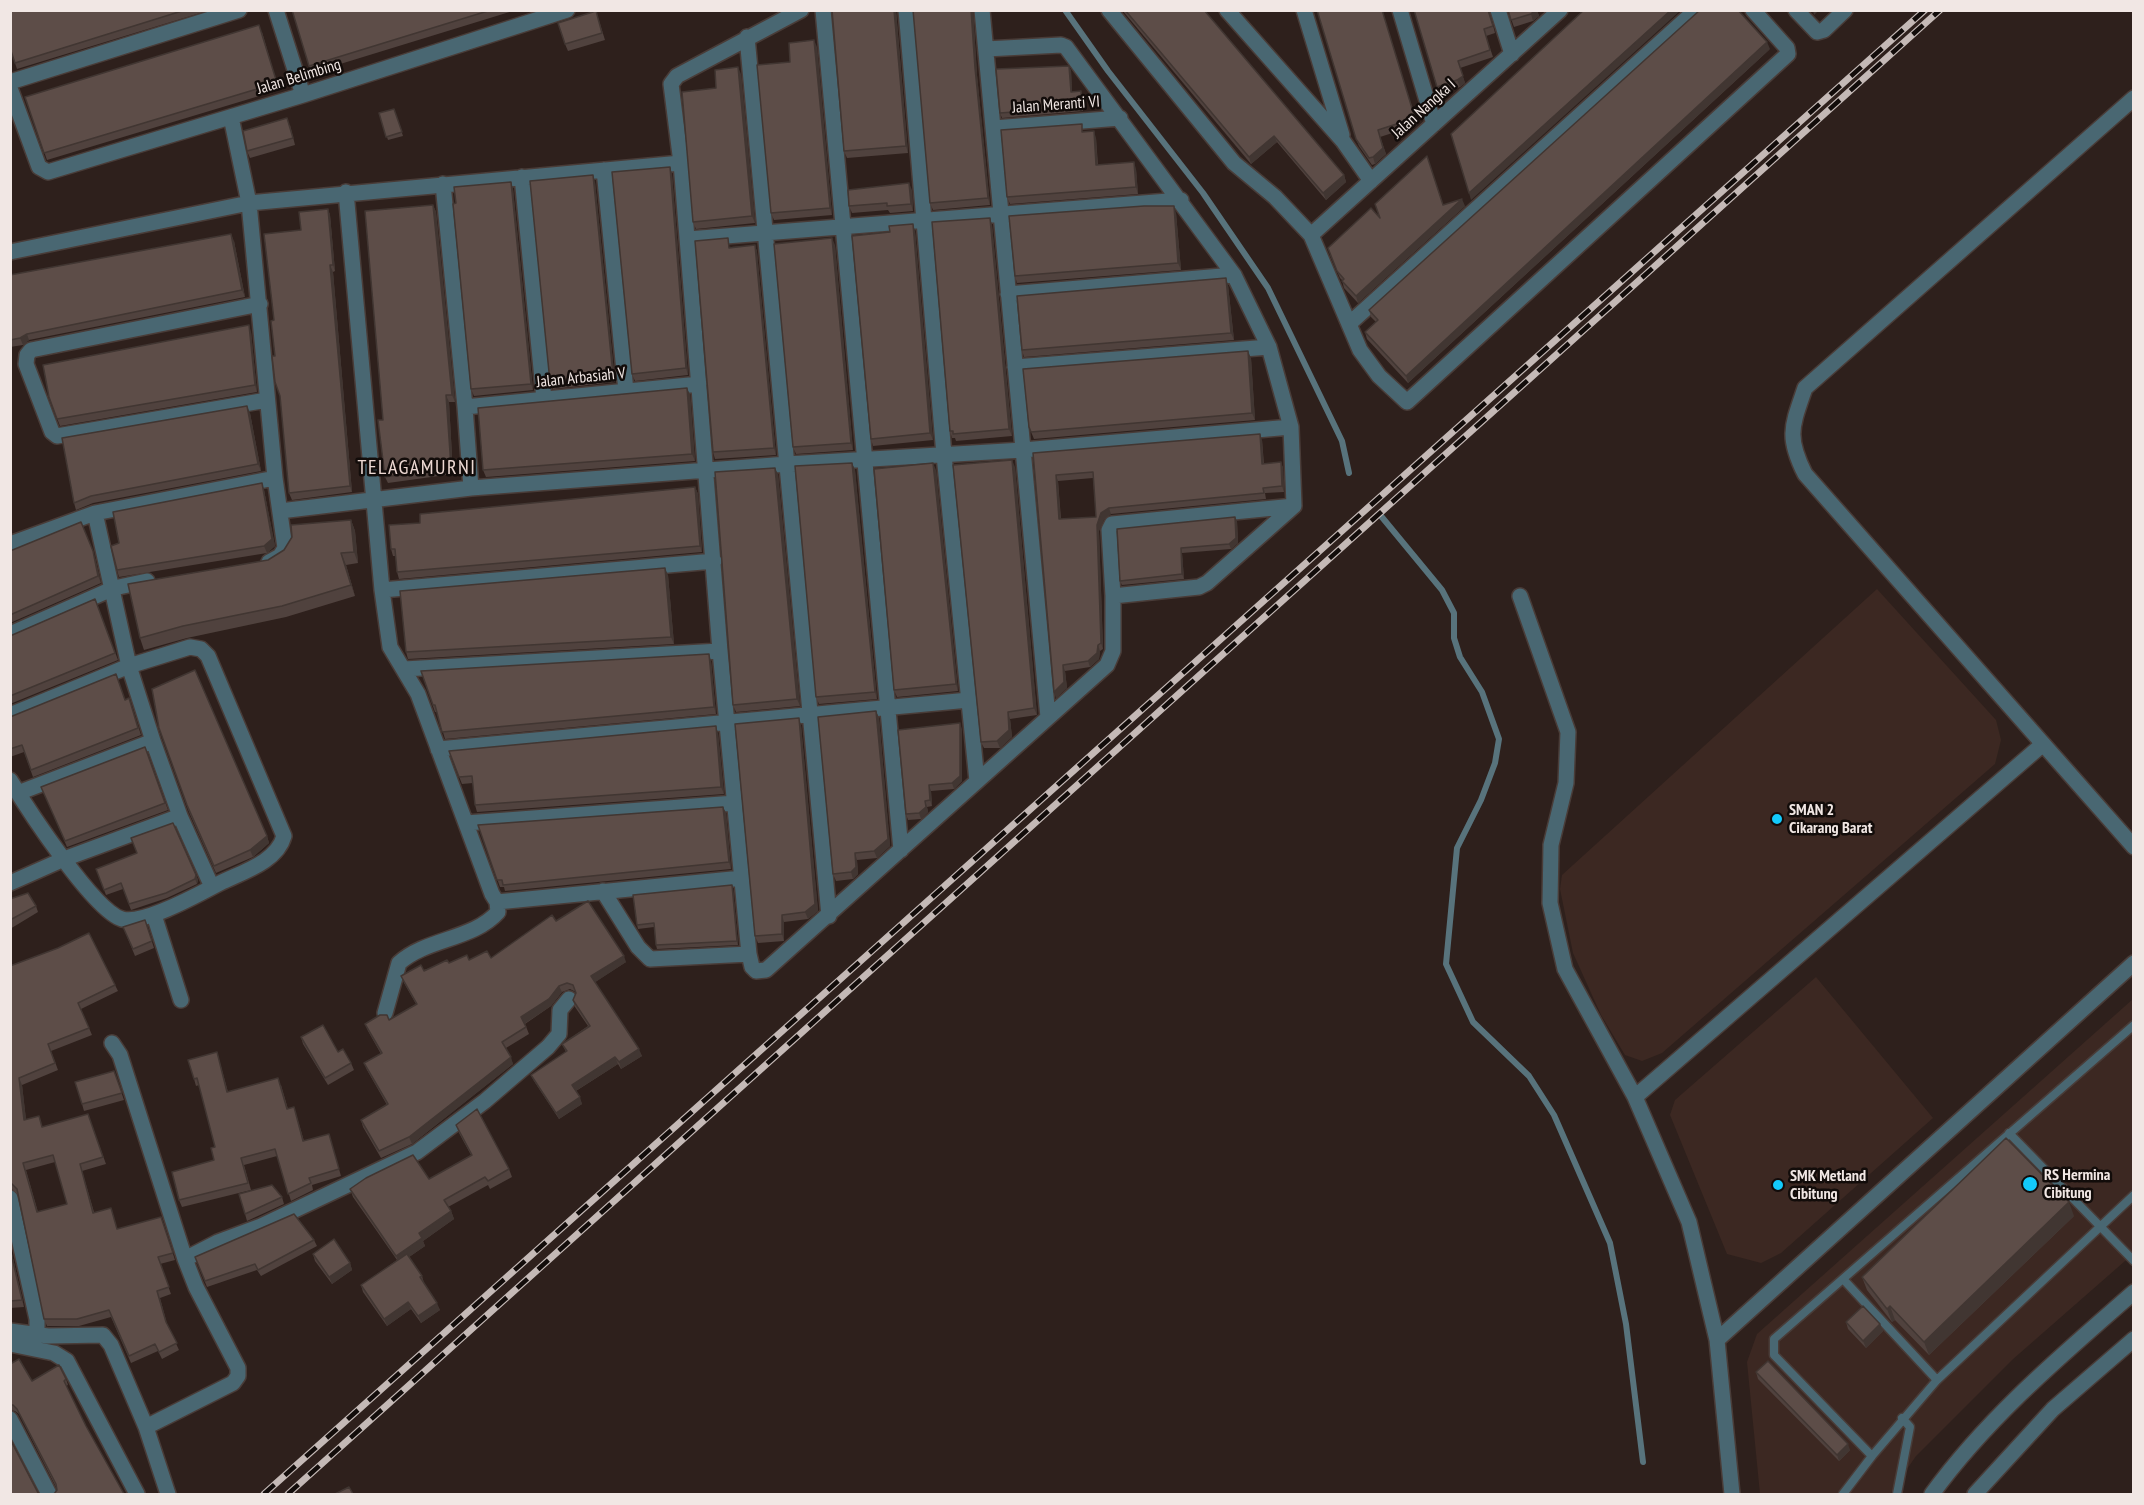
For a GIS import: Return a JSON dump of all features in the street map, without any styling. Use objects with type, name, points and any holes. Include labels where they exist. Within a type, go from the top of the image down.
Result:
[{"type":"street","points":[[10,82],[239,10]]},
{"type":"street","points":[[276,10],[303,95]]},
{"type":"street","points":[[801,10],[747,37],[673,79],[671,84],[688,239],[720,651],[749,954],[753,970],[766,970],[1111,659],[1113,596],[1109,530],[1112,524],[1294,506]]},
{"type":"street","points":[[823,10],[901,850]]},
{"type":"street","points":[[906,10],[926,222],[944,455],[977,781]]},
{"type":"street","points":[[982,10],[1048,717]]},
{"type":"street","points":[[1109,10],[1234,163],[1275,197],[1311,235],[1360,350],[1379,376],[1403,400],[1412,400],[1788,54],[1787,48],[1753,10]]},
{"type":"street","points":[[1227,10],[1343,141],[1371,181]]},
{"type":"street","points":[[1304,10],[1343,141]]},
{"type":"street","points":[[1400,10],[1434,124]]},
{"type":"street","points":[[1498,10],[1512,54]]},
{"type":"street","name":"Jalan Nangka I","points":[[1311,235],[1560,10]]},
{"type":"street","points":[[1349,324],[1696,10]]},
{"type":"street","points":[[1796,10],[1817,32],[1824,30],[1845,10]]},
{"type":"street","name":"Jalan Belimbing","points":[[10,88],[41,170],[48,172],[303,95],[566,11]]},
{"type":"street","points":[[747,37],[829,915]]},
{"type":"street","points":[[986,49],[1064,46],[1120,118],[1234,274],[1269,347],[1291,427],[1294,506]]},
{"type":"street","points":[[2133,99],[1806,388],[1793,422],[1793,449],[1805,474],[2133,847]]},
{"type":"street","points":[[231,117],[249,203],[275,478],[285,548],[280,556],[258,563]]},
{"type":"street","name":"Jalan Meranti VI","points":[[994,128],[1120,118]]},
{"type":"street","points":[[10,252],[249,203],[346,192],[681,163]]},
{"type":"street","points":[[604,170],[626,391]]},
{"type":"street","points":[[522,177],[544,399]]},
{"type":"street","points":[[443,184],[471,488]]},
{"type":"street","points":[[346,192],[373,498],[390,647],[398,664],[404,669],[418,694],[497,902],[498,912],[479,927],[428,945],[399,963],[385,1013]]},
{"type":"street","points":[[688,239],[1002,216],[1181,200]]},
{"type":"street","points":[[1008,294],[1234,274]]},
{"type":"street","points":[[260,304],[31,350],[27,355],[26,364],[52,432],[57,436],[267,400]]},
{"type":"street","points":[[1015,367],[1269,347]]},
{"type":"street","name":"Jalan Arbasiah V","points":[[465,407],[699,384]]},
{"type":"street","points":[[280,511],[471,488],[706,472],[787,464],[1023,450],[1291,427]]},
{"type":"street","points":[[10,544],[95,513],[275,478]]},
{"type":"street","points":[[1113,596],[1199,586],[1206,583],[1294,506]]},
{"type":"street","points":[[95,513],[114,588],[129,666],[180,816],[212,887]]},
{"type":"street","points":[[382,590],[714,561]]},
{"type":"street","points":[[10,634],[114,588],[164,579]]},
{"type":"street","points":[[1520,596],[1568,732],[1566,783],[1551,845],[1551,903],[1565,969],[1635,1097],[1689,1222],[1717,1340],[1732,1494]]},
{"type":"street","points":[[10,715],[129,666],[190,647],[201,649],[208,656],[284,836],[281,848],[271,857],[154,915],[123,919],[103,908],[14,787],[153,741]]},
{"type":"street","points":[[404,669],[720,651]]},
{"type":"street","points":[[438,749],[969,700]]},
{"type":"street","points":[[1635,1097],[2043,744]]},
{"type":"street","points":[[466,823],[735,803]]},
{"type":"street","points":[[10,883],[64,858],[180,816]]},
{"type":"street","points":[[497,902],[742,878]]},
{"type":"street","points":[[603,891],[638,947],[650,959],[749,954]]},
{"type":"street","points":[[154,915],[181,1000]]},
{"type":"street","points":[[1717,1340],[2133,963]]},
{"type":"street","points":[[185,1259],[218,1242],[261,1226],[417,1152],[485,1101],[548,1047],[559,1034],[560,1010],[569,999]]},
{"type":"street","points":[[112,1043],[120,1055],[185,1259],[196,1287],[237,1368],[238,1376],[233,1383],[147,1427]]},
{"type":"street","points":[[10,1198],[37,1319],[37,1336]]},
{"type":"street","points":[[1932,1494],[1954,1464],[2030,1383],[2133,1292]]},
{"type":"street","points":[[10,1331],[37,1336],[103,1335],[111,1345],[147,1427],[168,1494]]},
{"type":"street","points":[[1975,1494],[2053,1409],[2133,1339]]},
{"type":"street","points":[[10,1344],[54,1353],[67,1361],[137,1494]]},
{"type":"street","points":[[10,1419],[49,1494]]},
{"type":"lane","points":[[1872,1456],[1774,1355],[1774,1339],[2133,1025]]},
{"type":"lane","points":[[2009,1133],[2133,1261]]},
{"type":"lane","points":[[1843,1494],[1902,1418],[1937,1380],[2133,1196]]},
{"type":"lane","points":[[1843,1279],[1937,1380]]},
{"type":"lane","points":[[1897,1494],[1910,1427],[1902,1418]]},
{"type":"shaded area","name":"SMAN 2 Cikarang Barat","points":[[1877,589],[1996,720],[2001,740],[1995,764],[1662,1053],[1642,1061],[1625,1055],[1601,1015],[1573,953],[1560,889],[1562,875]]},
{"type":"shaded area","name":"SMK Metland Cibitung","points":[[1816,977],[1933,1118],[1781,1253],[1761,1263],[1727,1254],[1670,1115],[1675,1100]]},
{"type":"shaded area","name":"RS Hermina Cibitung","points":[[2133,999],[2133,1254],[2012,1360],[1916,1456],[1890,1494],[1760,1494],[1747,1362],[1757,1334]]},
{"type":"building","points":[[10,10],[185,10],[15,63],[10,48]]},
{"type":"building","points":[[292,10],[491,10],[309,66]]},
{"type":"building","points":[[832,10],[894,10],[906,146],[844,151]]},
{"type":"building","points":[[913,10],[971,10],[988,198],[930,203]]},
{"type":"building","points":[[1125,10],[1204,10],[1344,175],[1323,193],[1274,136],[1249,157]]},
{"type":"building","points":[[1317,10],[1382,10],[1415,118],[1378,130],[1383,148],[1373,157],[1369,158],[1356,139]]},
{"type":"building","points":[[1414,10],[1488,10],[1493,26],[1484,29],[1490,50],[1458,61],[1463,76],[1437,87]]},
{"type":"building","points":[[1508,10],[1535,10],[1531,14],[1511,20]]},
{"type":"building","points":[[1584,10],[1671,10],[1469,193],[1451,134]]},
{"type":"building","points":[[1700,10],[1738,10],[1767,42],[1406,376],[1365,332],[1378,320],[1369,310]]},
{"type":"building","points":[[596,11],[602,33],[565,44],[558,23]]},
{"type":"building","points":[[259,25],[277,83],[44,153],[25,97]]},
{"type":"building","points":[[814,40],[830,208],[771,213],[757,65],[790,62],[789,43]]},
{"type":"building","points":[[1069,66],[1071,92],[1081,91],[1081,107],[1000,113],[996,69]]},
{"type":"building","points":[[738,67],[752,216],[693,222],[682,92],[716,88],[715,70]]},
{"type":"building","points":[[394,109],[402,132],[386,137],[379,113]]},
{"type":"building","points":[[287,118],[293,138],[247,151],[243,131]]},
{"type":"building","points":[[1082,124],[1082,132],[1094,131],[1096,165],[1134,162],[1136,187],[1007,197],[1001,130]]},
{"type":"building","points":[[1427,156],[1443,205],[1462,199],[1356,296],[1342,281],[1344,279],[1337,271],[1328,248],[1371,208],[1380,218],[1375,204]]},
{"type":"building","points":[[670,167],[686,368],[632,374],[612,172]]},
{"type":"building","points":[[593,175],[613,375],[550,382],[530,181]]},
{"type":"building","points":[[511,182],[531,384],[471,389],[453,204],[456,203],[454,187]]},
{"type":"building","points":[[909,183],[911,204],[849,206],[848,190]]},
{"type":"building","points":[[433,205],[452,395],[446,395],[451,467],[385,477],[378,420],[383,420],[365,211]]},
{"type":"building","points":[[1144,206],[1174,206],[1178,263],[1015,276],[1009,216]]},
{"type":"building","points":[[328,209],[333,265],[330,265],[350,486],[289,493],[280,396],[275,382],[272,356],[275,356],[271,321],[274,320],[264,234],[301,230],[299,212]]},
{"type":"building","points":[[990,218],[1009,429],[953,434],[953,431],[950,431],[932,222]]},
{"type":"building","points":[[913,224],[930,433],[871,439],[852,236],[890,232],[889,226]]},
{"type":"building","points":[[231,234],[242,290],[27,334],[10,340],[10,275]]},
{"type":"building","points":[[728,238],[729,248],[755,245],[774,448],[713,452],[695,241]]},
{"type":"building","points":[[832,238],[851,443],[793,447],[774,244]]},
{"type":"building","points":[[1226,278],[1231,333],[1022,350],[1017,296]]},
{"type":"building","points":[[249,325],[255,385],[57,419],[49,397],[43,365]]},
{"type":"building","points":[[1248,351],[1252,413],[1031,432],[1029,427],[1023,369]]},
{"type":"building","points":[[687,388],[692,454],[483,470],[478,408]]},
{"type":"building","points":[[247,406],[258,464],[91,496],[74,503],[62,438]]},
{"type":"building","points":[[1260,434],[1262,464],[1281,462],[1282,486],[1263,488],[1264,493],[1109,508],[1101,513],[1097,525],[1101,643],[1098,645],[1097,653],[1088,661],[1063,665],[1064,682],[1054,692],[1033,453]],"holes":[[[1093,472],[1096,517],[1059,519],[1056,475]]]},
{"type":"building","points":[[1012,460],[1034,708],[1008,712],[1009,730],[997,741],[981,742],[953,465]]},
{"type":"building","points":[[852,463],[875,692],[816,697],[795,466]]},
{"type":"building","points":[[933,463],[956,684],[894,690],[874,469]]},
{"type":"building","points":[[775,468],[797,699],[733,705],[715,472]]},
{"type":"building","points":[[262,483],[272,539],[264,546],[117,570],[111,546],[119,543],[113,512]]},
{"type":"building","points":[[695,487],[700,546],[397,572],[395,549],[391,549],[389,525],[420,523],[420,514]]},
{"type":"building","points":[[1235,517],[1236,538],[1229,544],[1181,548],[1182,574],[1120,581],[1117,529]]},
{"type":"building","points":[[351,520],[354,552],[341,553],[351,585],[282,606],[183,626],[140,638],[128,584],[268,560],[284,550],[292,537],[291,525]]},
{"type":"building","points":[[81,522],[93,551],[98,576],[10,615],[10,551]]},
{"type":"building","points":[[665,568],[671,637],[406,652],[400,591]]},
{"type":"building","points":[[95,599],[115,653],[10,696],[10,636]]},
{"type":"building","points":[[709,654],[714,707],[442,732],[435,705],[433,705],[421,671]]},
{"type":"building","points":[[195,670],[267,836],[250,850],[214,866],[187,805],[159,728],[152,689]]},
{"type":"building","points":[[116,674],[125,700],[129,698],[138,728],[31,770],[22,745],[10,749],[10,717]]},
{"type":"building","points":[[876,711],[888,839],[874,851],[855,853],[856,867],[851,872],[833,874],[818,717]]},
{"type":"building","points":[[799,718],[815,904],[805,912],[782,915],[782,934],[755,936],[735,724]]},
{"type":"building","points":[[960,723],[960,776],[952,783],[929,785],[930,800],[925,801],[926,807],[919,813],[906,814],[898,730]]},
{"type":"building","points":[[716,726],[721,787],[475,805],[472,776],[459,777],[449,751]]},
{"type":"building","points":[[145,747],[165,803],[65,841],[41,787]]},
{"type":"building","points":[[723,807],[729,862],[503,885],[502,880],[497,880],[478,825]]},
{"type":"building","points":[[173,823],[196,875],[195,879],[166,893],[129,904],[121,883],[104,890],[96,869],[137,853],[131,838]]},
{"type":"building","points":[[732,885],[737,941],[656,945],[654,923],[637,925],[633,895]]},
{"type":"building","points":[[28,893],[36,906],[10,920],[10,899]]},
{"type":"building","points":[[588,901],[624,956],[591,976],[639,1049],[619,1062],[615,1057],[572,1085],[580,1097],[556,1113],[531,1075],[567,1051],[562,1044],[590,1026],[573,1000],[576,993],[573,985],[567,983],[559,986],[549,999],[521,1017],[526,1027],[502,1042],[511,1057],[409,1137],[379,1151],[361,1120],[388,1104],[364,1063],[382,1053],[365,1024],[380,1015],[387,1015],[389,1020],[417,1004],[401,976],[421,965],[424,971],[447,960],[449,963],[467,955],[469,960],[487,951],[491,958],[552,915],[556,921]]},
{"type":"building","points":[[145,920],[152,941],[133,949],[123,927]]},
{"type":"building","points":[[89,933],[115,985],[78,1003],[89,1028],[48,1044],[55,1063],[19,1078],[24,1120],[39,1116],[42,1127],[88,1114],[103,1157],[80,1164],[93,1213],[111,1208],[117,1229],[161,1217],[173,1253],[158,1257],[169,1287],[157,1291],[166,1322],[177,1343],[159,1352],[155,1344],[129,1356],[109,1310],[77,1319],[44,1319],[17,1189],[10,1182],[10,966],[58,948]],"holes":[[[53,1155],[67,1204],[37,1212],[23,1163]]]},
{"type":"building","points":[[323,1025],[338,1052],[343,1049],[351,1063],[325,1078],[301,1037]]},
{"type":"building","points":[[217,1052],[227,1092],[278,1078],[287,1109],[294,1107],[303,1141],[329,1134],[339,1169],[309,1178],[311,1183],[288,1194],[275,1149],[241,1158],[248,1183],[179,1200],[172,1172],[214,1160],[211,1148],[215,1147],[197,1078],[194,1079],[188,1060]]},
{"type":"building","points":[[114,1071],[122,1093],[82,1104],[75,1082]]},
{"type":"building","points":[[477,1109],[509,1169],[488,1181],[485,1177],[444,1200],[451,1211],[419,1233],[422,1238],[396,1256],[350,1189],[366,1178],[413,1155],[429,1179],[472,1155],[456,1125]]},
{"type":"building","points":[[2006,1138],[2069,1202],[1924,1342],[1890,1306],[1887,1309],[1862,1277]]},
{"type":"building","points":[[272,1185],[282,1197],[245,1214],[239,1194]]},
{"type":"building","points":[[294,1214],[314,1240],[258,1270],[255,1264],[205,1281],[195,1257]]},
{"type":"building","points":[[334,1239],[350,1263],[329,1277],[313,1254]]},
{"type":"building","points":[[10,1249],[22,1300],[10,1301]]},
{"type":"building","points":[[407,1254],[437,1303],[418,1316],[408,1302],[384,1319],[361,1285]]},
{"type":"building","points":[[1863,1306],[1880,1324],[1863,1341],[1846,1322]]},
{"type":"building","points":[[19,1359],[32,1381],[59,1365],[66,1379],[64,1381],[86,1426],[124,1494],[54,1494],[57,1490],[56,1484],[17,1409],[10,1405],[10,1361],[12,1363]]},
{"type":"building","points":[[1768,1361],[1848,1444],[1837,1455],[1756,1372]]},
{"type":"building","points":[[10,1439],[38,1493],[40,1494],[10,1494]]},
{"type":"building","points":[[349,1487],[353,1494],[335,1494]]},
{"type":"waterway","points":[[1065,10],[1108,71],[1203,193],[1268,288],[1342,441],[1349,473]]},
{"type":"waterway","points":[[1381,516],[1442,590],[1454,613],[1454,638],[1460,657],[1482,692],[1499,739],[1495,763],[1481,800],[1457,848],[1446,964],[1473,1022],[1529,1076],[1554,1115],[1610,1243],[1626,1324],[1643,1462]]},
{"type":"railway","points":[[264,1494],[1925,10]]},
{"type":"railway","points":[[288,1494],[1940,10]]},
{"type":"place","name":"SMAN 2 Cikarang Barat","points":[[1777,819]]},
{"type":"place","name":"RS Hermina Cibitung","points":[[2030,1184]]},
{"type":"place","name":"SMK Metland Cibitung","points":[[1778,1185]]},
{"type":"district","name":"TELAGAMURNI","points":[[417,468]]}]
